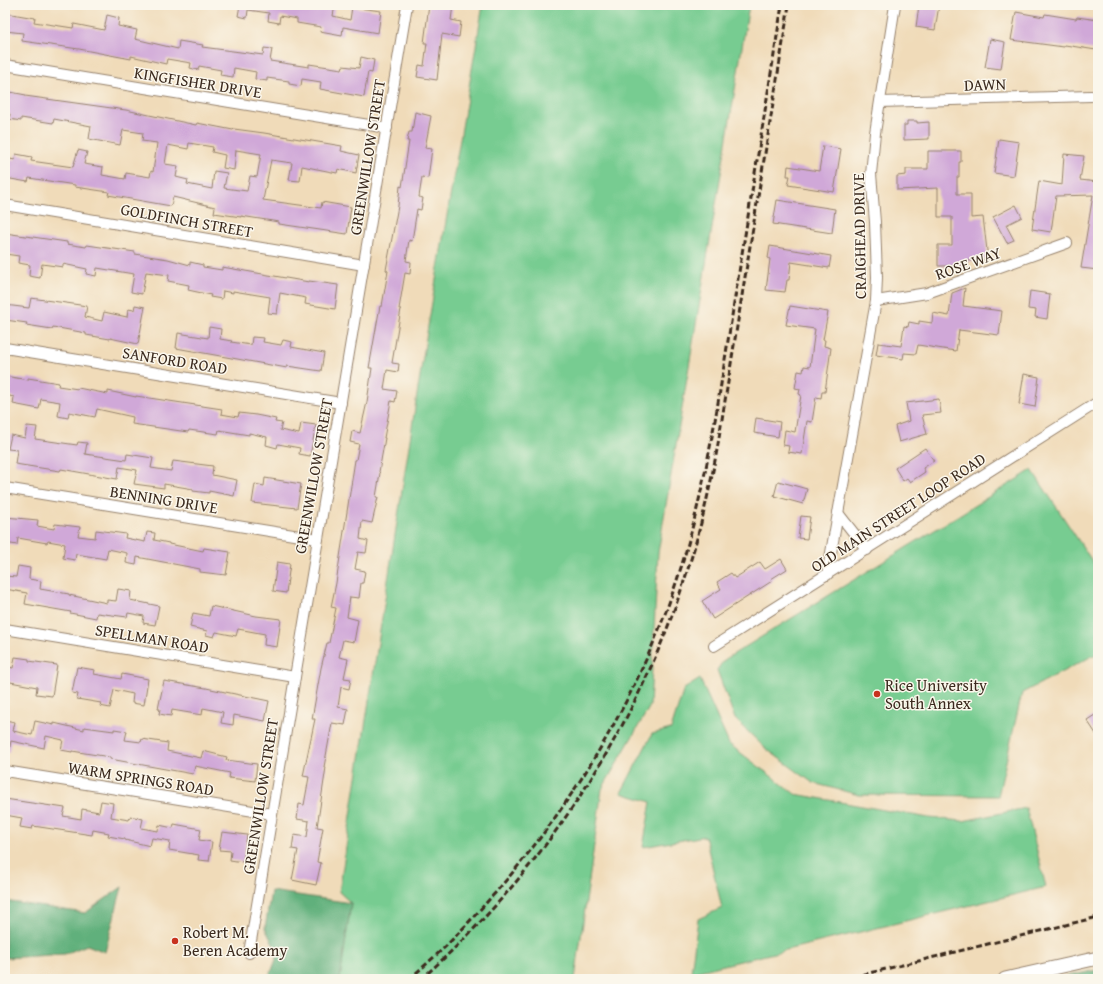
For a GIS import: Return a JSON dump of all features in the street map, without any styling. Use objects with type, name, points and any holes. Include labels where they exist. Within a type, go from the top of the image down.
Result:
[{"type":"main road","points":[[1005,979],[1098,958]]},
{"type":"street","name":"GREENWILLOW STREET","points":[[250,953],[407,5]]},
{"type":"street","name":"CRAIGHEAD DRIVE","points":[[827,575],[876,301],[877,277],[875,222],[871,174],[875,133],[895,5]]},
{"type":"street","name":"KINGFISHER DRIVE","points":[[5,65],[387,128]]},
{"type":"street","name":"DAWN","points":[[880,102],[1091,96]]},
{"type":"street","name":"GOLDFINCH STREET","points":[[5,205],[364,265]]},
{"type":"street","name":"ROSE WAY","points":[[876,301],[927,293],[1067,243]]},
{"type":"street","name":"SANFORD ROAD","points":[[5,348],[341,403]]},
{"type":"street","name":"OLD MAIN STREET LOOP ROAD","points":[[714,646],[1098,402]]},
{"type":"street","name":"BENNING DRIVE","points":[[5,488],[318,539]]},
{"type":"street","points":[[838,513],[867,550]]},
{"type":"street","name":"SPELLMAN ROAD","points":[[5,629],[295,677]]},
{"type":"street","name":"WARM SPRINGS ROAD","points":[[5,771],[272,814]]},
{"type":"green space","points":[[483,5],[749,5],[658,553],[650,706],[602,789],[575,979],[340,979],[351,903],[339,892],[425,344]]},
{"type":"green space","points":[[1032,470],[1098,570],[1098,653],[1022,693],[998,796],[859,795],[813,783],[765,748],[735,719],[717,670],[724,660]]},
{"type":"green space","points":[[700,679],[729,744],[795,794],[929,818],[963,821],[1026,808],[1046,887],[691,973],[698,919],[722,908],[705,836],[643,847],[651,802],[621,793],[652,734],[671,729],[684,689]]},
{"type":"green space","points":[[122,887],[105,952],[87,945],[65,954],[5,958],[5,901],[85,913]]},
{"type":"green space","points":[[271,891],[351,903],[340,979],[264,979],[269,978],[278,954],[265,928]]},
{"type":"green space","points":[[1098,970],[1098,979],[1053,979]]},
{"type":"building","points":[[240,5],[335,5],[333,16],[350,20],[352,7],[381,11],[378,33],[343,27],[342,36],[320,32],[321,27],[297,23],[297,19],[280,16],[279,23],[268,21],[269,13],[248,10],[247,18],[238,16]]},
{"type":"building","points":[[429,5],[453,5],[451,20],[461,22],[459,37],[442,34],[437,80],[417,77],[419,65],[424,66],[427,43],[424,43]]},
{"type":"building","points":[[919,5],[939,5],[935,30],[916,27]]},
{"type":"building","points":[[1016,12],[1044,17],[1045,14],[1076,19],[1077,17],[1098,20],[1098,39],[1096,50],[1065,45],[1064,47],[1011,40]]},
{"type":"building","points":[[6,13],[35,18],[34,22],[73,28],[74,24],[104,30],[107,15],[119,18],[118,26],[137,30],[135,39],[178,49],[179,41],[203,45],[202,47],[263,55],[264,48],[272,49],[270,61],[309,67],[309,64],[342,69],[343,66],[359,68],[361,57],[374,60],[372,73],[368,72],[364,97],[320,89],[321,82],[302,79],[301,86],[289,84],[289,81],[267,78],[267,81],[255,79],[256,72],[234,68],[233,77],[220,75],[221,70],[199,66],[198,70],[190,68],[191,63],[167,59],[166,64],[131,56],[131,59],[79,49],[22,41],[23,33],[5,31]]},
{"type":"building","points":[[990,39],[1005,42],[1001,69],[985,67]]},
{"type":"building","points":[[5,91],[26,95],[25,96],[126,110],[196,125],[197,123],[233,130],[264,133],[342,146],[341,151],[359,155],[356,173],[338,169],[337,173],[302,166],[300,181],[289,180],[292,163],[271,160],[263,200],[321,208],[322,202],[351,207],[347,234],[279,224],[279,222],[241,216],[214,213],[215,207],[173,197],[171,206],[108,195],[109,192],[75,187],[75,185],[29,178],[28,182],[5,178],[5,158],[15,160],[16,154],[32,157],[31,161],[73,167],[78,150],[87,152],[84,164],[103,167],[102,175],[125,179],[126,173],[150,177],[151,171],[153,172],[157,143],[142,141],[143,133],[123,130],[120,145],[89,139],[91,126],[54,119],[53,123],[21,118],[21,121],[9,119],[10,114],[5,113]],"holes":[[[189,143],[213,147],[212,152],[225,155],[223,168],[234,170],[236,150],[261,154],[257,177],[250,176],[247,191],[224,188],[227,173],[214,171],[212,189],[187,184],[188,180],[176,177],[178,166],[165,164],[168,145],[188,149]]]},
{"type":"building","points":[[415,112],[431,116],[425,148],[432,149],[428,178],[422,177],[419,197],[423,198],[421,210],[417,209],[412,241],[409,240],[406,261],[411,262],[410,274],[405,273],[392,363],[399,364],[398,372],[387,370],[384,389],[397,391],[395,402],[391,401],[384,438],[376,497],[378,497],[372,523],[362,521],[360,539],[368,541],[366,553],[358,552],[355,569],[365,571],[363,583],[361,583],[359,598],[350,597],[347,617],[358,620],[354,642],[343,640],[339,657],[348,659],[344,678],[351,679],[349,689],[341,687],[338,707],[348,709],[345,725],[332,723],[324,767],[326,767],[317,827],[323,828],[317,862],[321,863],[316,885],[292,880],[298,850],[292,849],[294,835],[307,837],[309,821],[297,819],[299,804],[304,805],[309,777],[303,776],[315,719],[312,719],[321,668],[327,643],[329,643],[336,608],[331,607],[355,460],[359,444],[350,442],[352,431],[360,433],[367,402],[372,368],[369,368],[388,271],[386,270],[398,206],[400,186],[402,187],[409,141],[407,141],[409,132],[412,132]]},
{"type":"building","points":[[907,121],[917,121],[917,123],[929,122],[929,139],[904,140],[904,125],[907,125]]},
{"type":"building","points":[[999,139],[1019,142],[1014,176],[994,173]]},
{"type":"building","points":[[823,146],[841,149],[834,192],[788,185],[790,176],[787,176],[788,166],[819,171]]},
{"type":"building","points":[[928,151],[961,151],[959,177],[957,177],[957,194],[971,194],[971,218],[983,217],[988,259],[968,261],[968,266],[938,266],[938,245],[952,245],[952,217],[938,217],[938,188],[897,190],[897,176],[906,175],[906,169],[928,169]]},
{"type":"building","points":[[1064,154],[1084,156],[1080,180],[1098,182],[1098,270],[1081,268],[1093,195],[1056,196],[1051,232],[1032,229],[1039,181],[1062,185]]},
{"type":"building","points":[[777,200],[835,209],[832,233],[773,224]]},
{"type":"building","points":[[1016,205],[1022,217],[1006,225],[1014,240],[1007,243],[993,217]]},
{"type":"building","points":[[5,233],[67,242],[67,244],[86,247],[87,245],[135,252],[135,254],[168,259],[190,265],[190,262],[203,265],[203,267],[222,270],[222,267],[309,282],[338,285],[335,309],[305,304],[306,298],[280,293],[277,314],[268,313],[270,297],[233,291],[233,293],[223,291],[222,299],[210,297],[211,295],[188,290],[189,285],[168,281],[169,275],[146,272],[142,294],[131,292],[134,274],[97,268],[96,276],[86,274],[87,269],[63,264],[63,267],[42,264],[40,278],[29,276],[30,265],[18,263],[19,256],[5,254]]},
{"type":"building","points":[[770,246],[831,256],[829,268],[791,262],[789,280],[787,280],[785,292],[766,290]]},
{"type":"building","points":[[965,288],[963,306],[1002,311],[999,335],[959,330],[956,351],[918,345],[916,354],[904,353],[903,359],[876,355],[878,343],[901,346],[904,326],[908,327],[909,322],[919,324],[919,321],[932,323],[933,313],[949,316],[952,293]]},
{"type":"building","points":[[1030,291],[1050,294],[1047,319],[1035,317],[1036,310],[1028,309]]},
{"type":"building","points":[[31,298],[87,306],[85,317],[102,321],[104,312],[127,317],[128,309],[134,310],[135,305],[145,307],[138,344],[86,335],[86,333],[53,327],[52,329],[5,320],[5,305],[29,308]]},
{"type":"building","points":[[790,306],[828,312],[823,340],[825,340],[824,346],[831,348],[825,392],[822,392],[821,398],[816,397],[812,422],[807,421],[802,454],[788,452],[789,446],[783,445],[785,430],[795,432],[801,395],[799,394],[800,389],[795,388],[798,371],[803,372],[804,366],[810,367],[815,329],[786,325]]},
{"type":"building","points":[[209,327],[221,329],[220,339],[232,341],[231,342],[251,345],[252,337],[264,338],[263,342],[281,345],[283,340],[292,342],[291,347],[324,353],[321,371],[287,366],[287,368],[176,348],[178,333],[208,338]]},
{"type":"building","points":[[1024,374],[1039,377],[1035,407],[1019,404]]},
{"type":"building","points":[[5,376],[59,383],[58,386],[108,394],[108,391],[136,397],[222,409],[221,414],[238,417],[239,413],[256,415],[276,419],[275,422],[282,423],[280,430],[299,434],[301,423],[316,425],[310,456],[299,454],[300,448],[278,444],[277,448],[266,445],[267,437],[249,433],[249,435],[219,430],[218,434],[189,430],[188,432],[132,424],[133,417],[97,409],[95,417],[69,412],[68,418],[58,416],[60,402],[41,399],[39,409],[13,404],[14,397],[5,395]]},
{"type":"building","points":[[939,399],[941,413],[922,415],[927,434],[899,442],[895,426],[909,421],[906,403]]},
{"type":"building","points":[[756,418],[780,422],[778,437],[754,433]]},
{"type":"building","points":[[27,426],[37,427],[35,439],[77,445],[78,442],[87,443],[85,454],[126,460],[127,454],[153,458],[151,468],[171,471],[173,461],[213,466],[212,475],[237,480],[234,496],[209,491],[209,493],[193,491],[193,489],[164,484],[164,488],[134,484],[137,470],[119,467],[117,479],[61,469],[60,471],[15,464],[17,450],[8,449],[11,435],[25,438]]},
{"type":"building","points":[[925,448],[934,461],[923,468],[925,472],[910,482],[907,478],[903,481],[895,468]]},
{"type":"building","points":[[265,478],[301,484],[297,508],[252,503],[255,484],[264,486]]},
{"type":"building","points":[[778,481],[807,489],[803,504],[774,496]]},
{"type":"building","points":[[801,516],[810,517],[807,539],[798,538]]},
{"type":"building","points":[[5,517],[38,520],[37,526],[54,529],[55,524],[80,527],[78,536],[95,538],[96,530],[126,534],[125,538],[145,542],[147,532],[155,533],[154,540],[169,544],[203,551],[204,548],[230,552],[226,575],[200,572],[200,569],[137,557],[136,565],[126,563],[127,553],[108,549],[106,559],[76,554],[75,560],[63,558],[65,544],[48,541],[47,543],[18,538],[17,545],[5,543]]},
{"type":"building","points":[[781,559],[787,569],[771,579],[772,581],[713,619],[702,601],[721,589],[717,582],[731,573],[735,578],[760,562],[765,569]]},
{"type":"building","points":[[277,562],[290,564],[286,593],[273,591]]},
{"type":"building","points":[[18,566],[30,568],[29,579],[41,581],[40,589],[107,603],[107,600],[116,601],[118,589],[131,591],[130,600],[159,606],[155,625],[143,623],[144,616],[128,613],[127,617],[97,613],[96,618],[25,604],[27,593],[5,589],[5,576],[16,577]]},
{"type":"building","points":[[211,606],[256,616],[281,619],[277,647],[264,645],[265,634],[238,629],[236,636],[216,632],[214,637],[206,635],[207,631],[190,627],[193,613],[209,616]]},
{"type":"building","points":[[15,657],[29,659],[29,661],[57,665],[52,696],[36,694],[37,687],[5,681],[5,666],[13,668]]},
{"type":"building","points":[[77,667],[95,670],[94,674],[121,679],[122,674],[148,679],[144,705],[132,703],[133,694],[114,690],[110,708],[100,706],[101,703],[77,699],[78,694],[72,693]]},
{"type":"building","points":[[164,681],[269,701],[265,721],[234,715],[233,725],[221,723],[223,712],[203,708],[202,715],[172,710],[171,716],[159,714],[160,709],[158,709]]},
{"type":"building","points":[[1098,713],[1098,737],[1087,720]]},
{"type":"building","points":[[5,720],[15,722],[13,731],[32,735],[35,721],[54,725],[54,723],[84,730],[84,727],[114,731],[114,729],[127,731],[125,740],[141,742],[142,739],[168,743],[167,751],[201,758],[203,751],[227,757],[226,760],[257,764],[255,781],[229,778],[230,773],[195,766],[193,774],[110,759],[110,757],[61,750],[63,740],[46,736],[44,748],[11,741],[9,752],[5,751]]},
{"type":"building","points":[[5,799],[65,808],[63,816],[81,819],[82,809],[99,812],[101,801],[113,803],[111,817],[129,820],[130,816],[143,819],[141,828],[158,831],[159,825],[173,828],[174,824],[201,829],[199,840],[212,842],[209,861],[198,860],[199,855],[169,850],[170,841],[152,838],[150,846],[108,836],[109,833],[93,830],[92,835],[33,826],[32,829],[20,827],[22,818],[5,815]]},
{"type":"building","points":[[222,832],[247,835],[243,862],[230,860],[231,851],[219,850]]},
{"type":"railway","points":[[409,979],[444,948],[496,892],[527,855],[555,817],[582,777],[630,694],[650,651],[668,606],[683,561],[698,504],[710,447],[782,5]]},
{"type":"railway","points":[[421,979],[463,939],[504,896],[541,851],[576,802],[607,752],[635,700],[660,647],[686,575],[707,501],[718,444],[789,5]]},
{"type":"railway","points":[[845,979],[1098,917]]},
{"type":"place","name":"Rice University South Annex","points":[[877,694]]},
{"type":"place","name":"Robert M. Beren Academy","points":[[175,941]]}]
